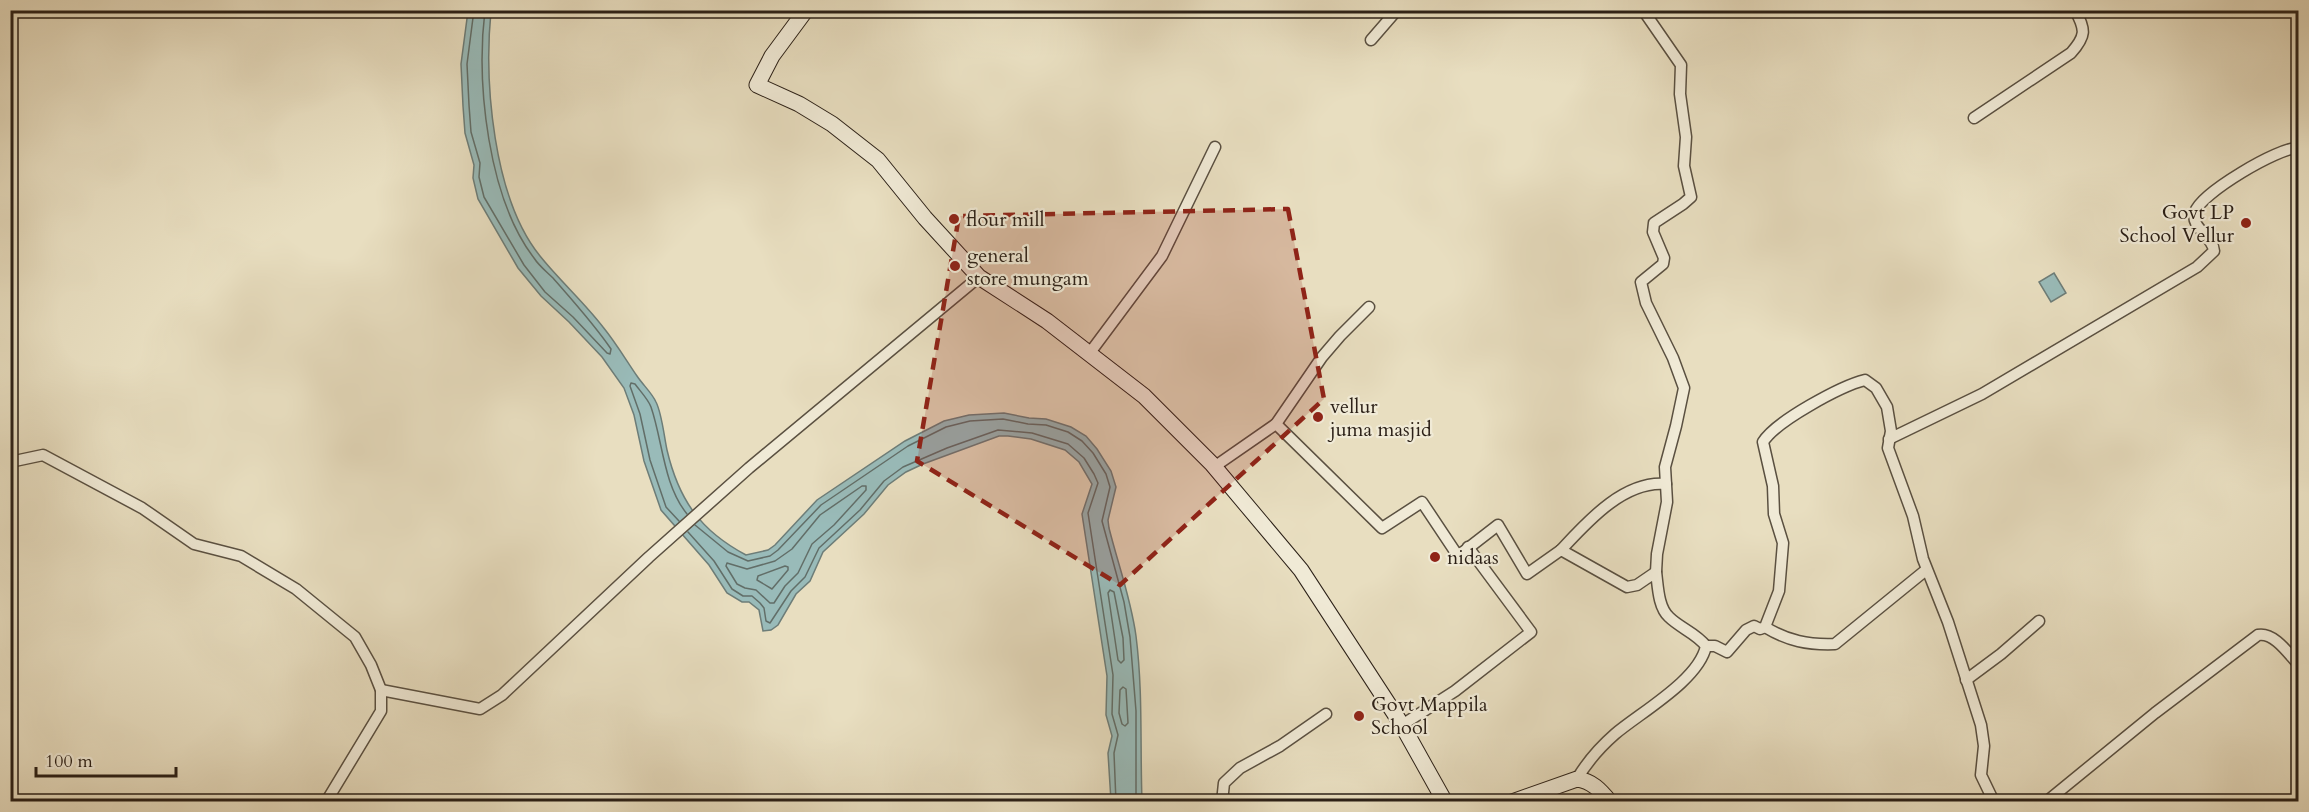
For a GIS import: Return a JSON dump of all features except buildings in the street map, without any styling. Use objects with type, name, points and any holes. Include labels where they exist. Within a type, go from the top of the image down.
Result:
[{"type":"main road","points":[[806,10],[772,56],[757,85],[799,104],[832,124],[878,160],[925,218],[979,277],[1047,321],[1144,396],[1214,467],[1301,570],[1401,725],[1445,801]]},
{"type":"main road","points":[[1512,801],[1576,779],[1586,780],[1610,801]]},
{"type":"street","points":[[1371,40],[1397,10]]},
{"type":"street","points":[[1643,10],[1681,64],[1680,94],[1686,137],[1684,166],[1691,190],[1691,197],[1683,204],[1654,222],[1653,232],[1664,258],[1663,264],[1641,282],[1646,303],[1673,358],[1684,388],[1665,467],[1667,502],[1657,554],[1656,572],[1662,608],[1668,616],[1702,640],[1706,646]]},
{"type":"street","points":[[1974,117],[2071,53],[2082,40],[2084,25],[2075,10]]},
{"type":"street","points":[[1089,354],[1162,256],[1215,147]]},
{"type":"street","points":[[1889,439],[1982,394],[2197,267],[2214,251],[2214,244],[2195,222],[2195,213],[2201,201],[2260,161],[2291,147],[2298,148]]},
{"type":"street","points":[[381,690],[472,708],[480,709],[486,706],[517,682],[749,468],[979,277]]},
{"type":"street","points":[[1214,467],[1276,424],[1322,357],[1369,308]]},
{"type":"street","points":[[1765,627],[1779,591],[1782,543],[1774,514],[1773,486],[1764,442],[1767,435],[1819,401],[1852,383],[1865,380],[1876,388],[1887,407],[1891,431],[1888,448],[1913,516],[1926,570],[1947,622],[1981,724],[1984,746],[1981,775],[1994,801]]},
{"type":"street","points":[[1276,424],[1382,528],[1422,502],[1458,556],[1498,525],[1527,574],[1561,550],[1581,529],[1622,495],[1654,483],[1666,484]]},
{"type":"street","points":[[10,462],[43,455],[142,508],[194,544],[241,556],[296,589],[355,637],[371,665],[381,690],[381,711],[326,801]]},
{"type":"street","points":[[1401,725],[1455,691],[1531,632],[1468,547]]},
{"type":"street","points":[[1561,550],[1627,587],[1637,585],[1656,572]]},
{"type":"street","points":[[1706,646],[1715,646],[1727,652],[1746,630],[1754,626],[1760,629],[1765,627],[1783,638],[1822,645],[1835,644],[1926,570]]},
{"type":"street","points":[[1966,680],[2039,621]]},
{"type":"street","points":[[2046,801],[2155,713],[2258,635],[2265,634],[2294,651],[2298,664]]},
{"type":"street","points":[[1576,779],[1587,761],[1615,735],[1693,672],[1706,646]]},
{"type":"street","points":[[1222,801],[1224,783],[1240,768],[1280,746],[1326,714]]},
{"type":"highlighted area","points":[[1288,209],[1324,399],[1120,585],[917,461],[959,216]]},
{"type":"water","points":[[468,11],[491,11],[489,71],[495,138],[502,172],[524,232],[540,256],[608,333],[652,395],[660,413],[672,468],[685,499],[704,525],[730,546],[746,555],[768,550],[817,500],[905,441],[944,421],[969,415],[1004,413],[1046,419],[1071,427],[1086,436],[1111,471],[1116,487],[1108,520],[1136,636],[1142,801],[1111,801],[1108,753],[1112,736],[1106,715],[1107,676],[1082,514],[1092,484],[1079,462],[1065,450],[1031,439],[999,436],[906,472],[888,485],[864,514],[823,552],[810,581],[796,594],[778,625],[771,630],[763,631],[759,610],[749,602],[742,602],[727,593],[709,565],[661,510],[644,461],[634,415],[624,388],[602,357],[541,296],[518,268],[478,199],[473,178],[474,165],[465,133],[463,106],[461,64]]},
{"type":"water","points":[[2054,273],[2066,293],[2051,302],[2039,282]]},
{"type":"place","name":"flour mill","points":[[954,219]]},
{"type":"place","name":"Govt LP School Vellur","points":[[2246,223]]},
{"type":"place","name":"general store mungam","points":[[955,266]]},
{"type":"place","name":"vellur juma masjid","points":[[1318,417]]},
{"type":"place","name":"nidaas","points":[[1435,557]]},
{"type":"place","name":"Govt Mappila School","points":[[1359,716]]}]
